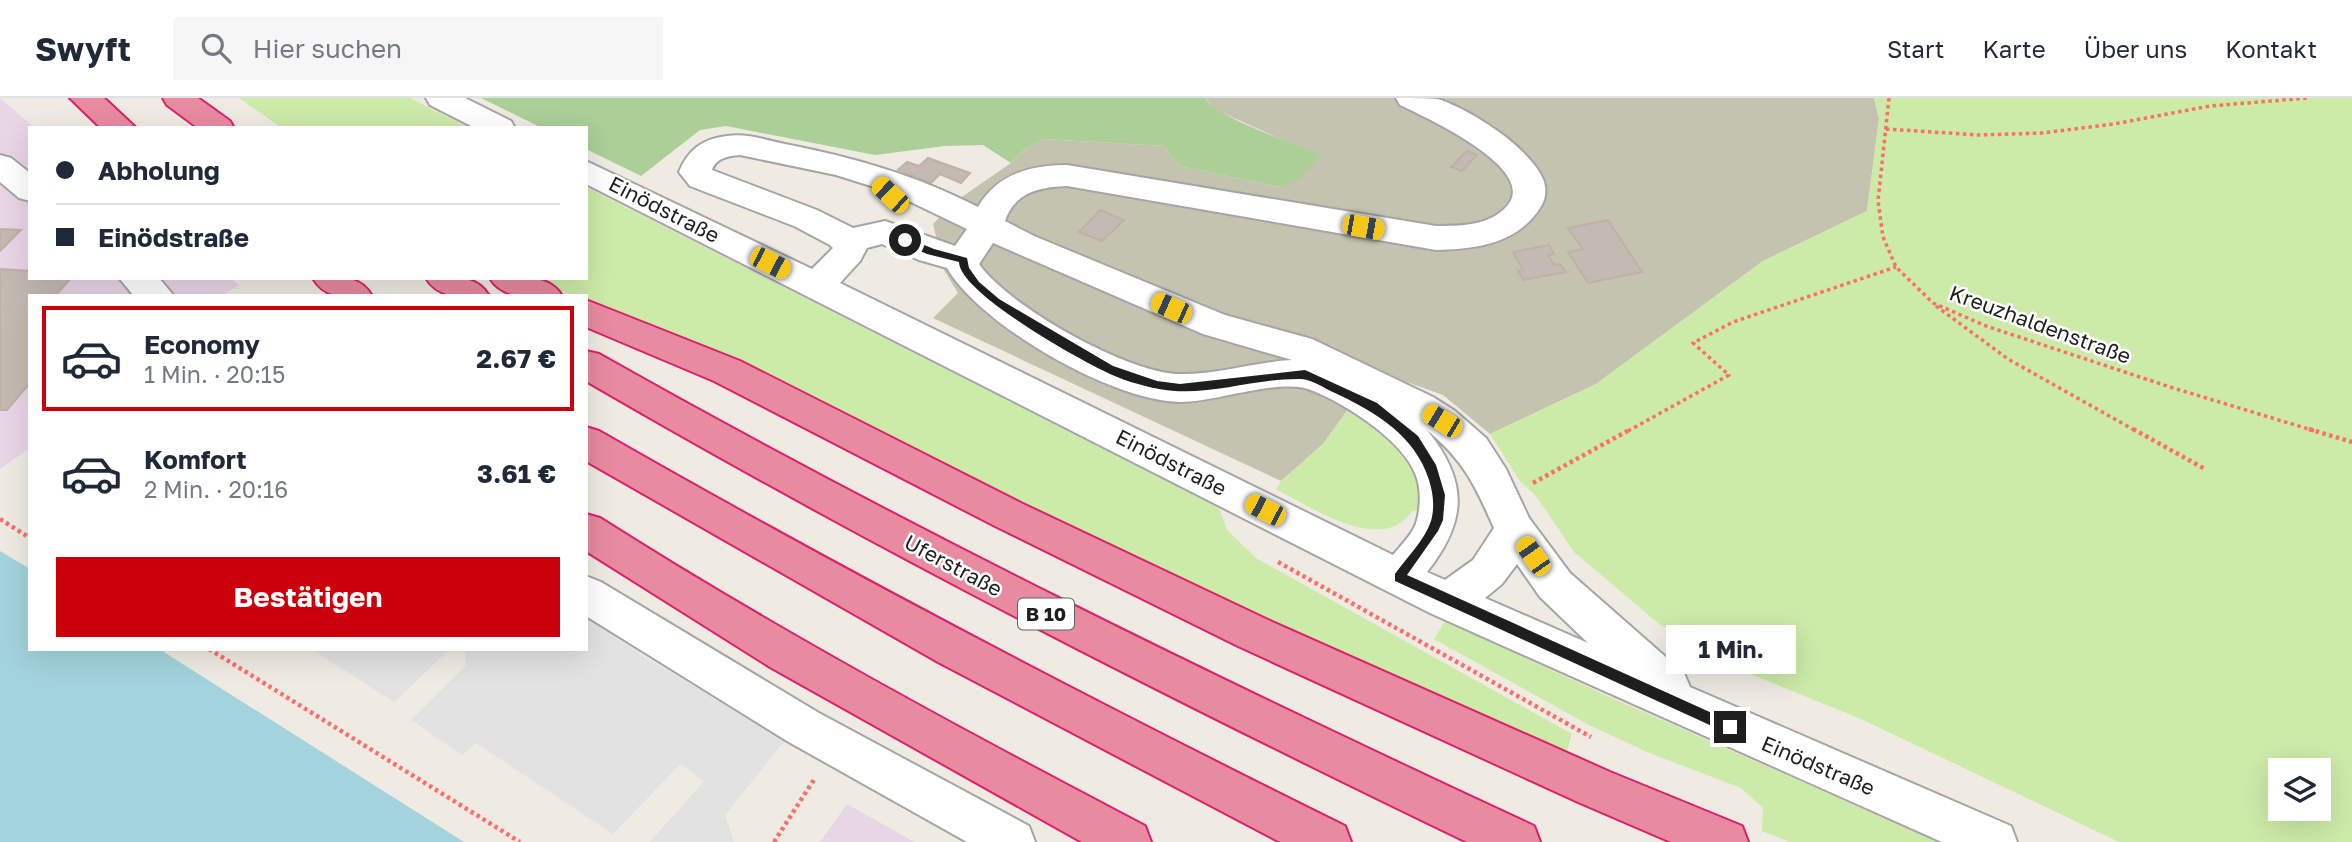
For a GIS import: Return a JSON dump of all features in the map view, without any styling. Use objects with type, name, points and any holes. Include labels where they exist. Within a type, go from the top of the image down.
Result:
[{"type":"highway","points":[[85,98],[119,126]]},
{"type":"highway","points":[[178,98],[216,126]]},
{"type":"highway","points":[[333,280],[352,294]]},
{"type":"highway","points":[[446,280],[469,294]]},
{"type":"highway","points":[[511,280],[541,294]]},
{"type":"highway","points":[[588,314],[739,376],[1032,526],[1253,633],[1594,787],[1725,842]]},
{"type":"highway","name":"Uferstraße","points":[[588,365],[826,500],[994,588],[1345,761],[1517,842]]},
{"type":"highway","points":[[588,443],[830,583],[1078,715],[1328,842]]},
{"type":"highway","points":[[588,531],[760,638],[979,762],[1128,842]]},
{"type":"street","points":[[441,98],[496,126]]},
{"type":"street","points":[[1399,577],[1433,531],[1437,520],[1439,495],[1424,454],[1414,439],[1388,416],[1305,374],[1180,388],[1157,385],[1109,369],[995,301],[976,284],[964,268],[964,260],[987,226],[997,201],[1009,189],[1028,181],[1065,175],[1417,236],[1476,236],[1500,228],[1517,217],[1527,204],[1529,189],[1524,174],[1512,159],[1478,134],[1411,98]]},
{"type":"street","points":[[816,286],[848,253],[851,246],[848,240],[828,227],[701,178],[695,168],[700,159],[711,150],[740,145],[867,174],[890,195],[940,217],[987,226],[1022,244],[1215,326],[1299,348],[1420,407],[1442,421],[1473,449],[1492,480],[1507,515],[1555,585],[1581,611],[1706,717]]},
{"type":"street","points":[[0,165],[28,188]]},
{"type":"street","name":"Einödstraße","points":[[588,172],[1445,600],[1994,842]]},
{"type":"street","points":[[848,240],[885,232],[931,251],[964,260]]},
{"type":"street","points":[[138,280],[155,294]]},
{"type":"street","points":[[1445,600],[1488,575],[1504,552],[1507,515]]},
{"type":"street","points":[[588,595],[838,746],[1012,842]]},
{"type":"path","name":"Kreuzhaldenstraße","points":[[1889,98],[1878,212],[1885,248],[1908,281],[1933,303],[2000,331],[2170,387],[2352,442]]},
{"type":"path","points":[[1886,129],[1979,135],[2042,133],[2114,124],[2210,106],[2308,98]]},
{"type":"path","points":[[1507,515],[1729,375],[1693,343],[1733,322],[1896,267]]},
{"type":"path","points":[[1933,303],[2008,359],[2205,469]]},
{"type":"path","points":[[0,519],[28,537]]},
{"type":"path","points":[[1273,558],[1294,573],[1597,741]]},
{"type":"path","points":[[212,651],[520,842]]},
{"type":"path","points":[[774,842],[798,801],[838,746]]},
{"type":"shaded area","points":[[0,98],[33,126],[28,126],[28,280],[233,280],[239,285],[224,294],[28,294],[28,449],[0,469]]},
{"type":"shaded area","points":[[1205,98],[1874,98],[1879,119],[1867,211],[1763,261],[1596,384],[1490,434],[1443,395],[1376,371],[1323,444],[1281,481],[933,318],[958,293],[944,270],[933,224],[953,203],[1011,163],[1027,147],[1044,139],[1164,146],[1179,166],[1280,187],[1321,154],[1287,142],[1214,109]]},
{"type":"shaded area","points":[[588,619],[646,658],[785,740],[725,815],[734,842],[650,842],[704,781],[680,764],[613,834],[476,743],[462,755],[411,720],[466,665],[465,651],[588,651]]},
{"type":"shaded area","points":[[314,651],[448,651],[394,702]]},
{"type":"shaded area","points":[[847,804],[914,842],[820,842]]},
{"type":"green space","points":[[239,98],[410,98],[465,126],[279,126]]},
{"type":"green space","points":[[481,98],[1205,98],[1211,105],[1239,122],[1322,154],[1295,182],[1280,187],[1179,166],[1164,146],[1044,139],[1027,147],[1011,163],[983,145],[945,146],[875,155],[726,126],[700,130],[641,176],[588,150],[588,126],[538,126]]},
{"type":"green space","points":[[1874,98],[2352,98],[2352,842],[2119,842],[1861,719],[1748,673],[1659,624],[1574,552],[1536,496],[1520,481],[1490,434],[1596,384],[1763,261],[1867,211],[1879,119]]},
{"type":"green space","points":[[588,188],[1219,508],[1227,530],[1256,558],[1572,734],[1566,754],[1335,653],[588,302],[588,294],[569,294],[537,280],[588,280]]},
{"type":"green space","points":[[1351,406],[1391,439],[1408,460],[1414,473],[1422,510],[1412,511],[1399,524],[1383,529],[1365,529],[1346,524],[1276,489],[1281,481],[1323,444]]},
{"type":"green space","points":[[1445,621],[1938,842],[1790,842],[1762,831],[1763,808],[1741,788],[1647,752],[1589,725],[1434,639]]},
{"type":"water","points":[[0,551],[28,568],[28,651],[162,651],[464,842],[0,842]]},
{"type":"building","points":[[1467,151],[1477,155],[1462,171],[1451,167]]},
{"type":"building","points":[[928,158],[970,173],[961,183],[940,174],[931,183],[898,170],[907,162],[919,166]]},
{"type":"building","points":[[1100,210],[1124,220],[1102,241],[1079,232]]},
{"type":"building","points":[[1608,220],[1642,272],[1588,283],[1568,252],[1583,249],[1568,228]]},
{"type":"building","points":[[0,229],[21,230],[0,251]]},
{"type":"building","points":[[1549,245],[1554,254],[1548,255],[1554,265],[1560,264],[1566,272],[1523,280],[1518,271],[1523,270],[1513,252]]},
{"type":"building","points":[[0,269],[28,271],[28,280],[69,280],[57,294],[28,294],[28,385],[7,410],[0,410]]},
{"type":"route","points":[[905,240],[922,248],[964,260],[962,265],[976,284],[995,301],[1109,369],[1157,385],[1180,388],[1305,374],[1373,406],[1414,439],[1430,465],[1439,495],[1439,510],[1433,531],[1399,577],[1730,727]]}]
